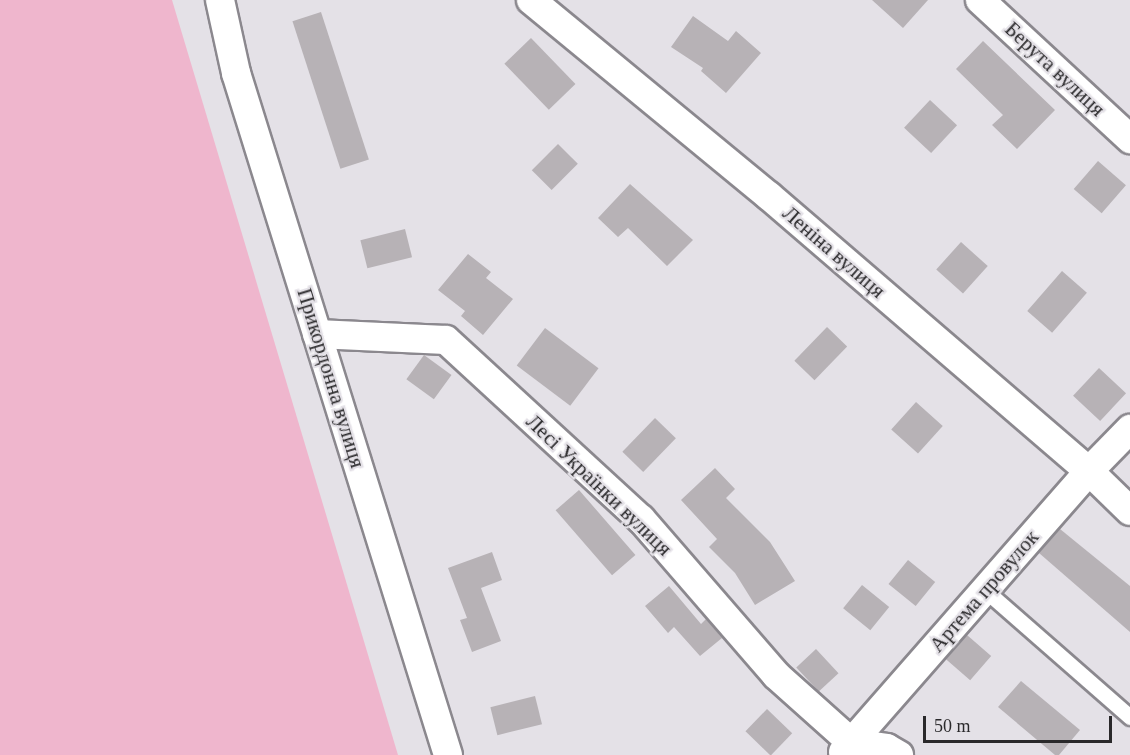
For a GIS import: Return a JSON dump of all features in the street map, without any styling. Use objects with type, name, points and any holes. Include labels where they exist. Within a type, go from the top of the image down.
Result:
[{"type":"street","name":"Прикордонна вулиця","points":[[220,0],[236,73],[448,755]]},
{"type":"street","name":"Леніна вулиця","points":[[531,0],[769,196],[1089,471],[1130,511]]},
{"type":"street","name":"Берута вулиця","points":[[980,0],[1130,139]]},
{"type":"street","name":"Лесі Українки вулиця","points":[[317,334],[446,340],[641,519],[776,675],[848,751]]},
{"type":"street","name":"Артема провулок","points":[[848,751],[1089,471],[1130,429]]},
{"type":"street","points":[[848,751],[887,748],[899,755]]},
{"type":"lane","points":[[985,590],[1130,717]]},
{"type":"shaded area","points":[[0,0],[172,0],[398,755],[0,755]]},
{"type":"building","points":[[872,0],[928,0],[903,28]]},
{"type":"building","points":[[321,12],[369,159],[340,169],[292,21]]},
{"type":"building","points":[[693,16],[728,41],[736,31],[761,53],[726,93],[701,71],[703,68],[671,47]]},
{"type":"building","points":[[531,38],[575,84],[549,110],[504,64]]},
{"type":"building","points":[[983,41],[1055,110],[1017,149],[992,125],[1003,115],[956,69]]},
{"type":"building","points":[[930,100],[957,125],[931,153],[904,128]]},
{"type":"building","points":[[558,144],[578,164],[552,190],[532,170]]},
{"type":"building","points":[[1098,161],[1126,185],[1102,213],[1074,189]]},
{"type":"building","points":[[630,184],[693,240],[667,266],[628,228],[618,237],[598,218]]},
{"type":"building","points":[[405,229],[412,257],[367,268],[360,240]]},
{"type":"building","points":[[961,242],[988,266],[963,294],[936,269]]},
{"type":"building","points":[[468,254],[491,272],[486,278],[513,299],[483,335],[461,316],[465,311],[438,290]]},
{"type":"building","points":[[1062,271],[1087,293],[1052,333],[1027,311]]},
{"type":"building","points":[[827,327],[847,346],[814,380],[794,361]]},
{"type":"building","points":[[545,328],[599,368],[570,406],[517,366]]},
{"type":"building","points":[[424,355],[452,375],[434,399],[406,379]]},
{"type":"building","points":[[1099,368],[1126,393],[1100,421],[1073,396]]},
{"type":"building","points":[[916,402],[943,426],[918,454],[891,429]]},
{"type":"building","points":[[655,418],[676,438],[643,472],[622,452]]},
{"type":"building","points":[[715,468],[735,489],[726,498],[770,542],[795,581],[755,605],[735,573],[709,547],[717,539],[681,500]]},
{"type":"building","points":[[579,490],[635,555],[612,575],[556,510]]},
{"type":"building","points":[[1060,529],[1130,586],[1130,632],[1039,553]]},
{"type":"building","points":[[492,552],[502,580],[481,588],[501,641],[472,652],[460,620],[467,618],[448,568]]},
{"type":"building","points":[[908,560],[935,582],[916,606],[888,584]]},
{"type":"building","points":[[862,585],[889,607],[870,630],[843,608]]},
{"type":"building","points":[[669,586],[701,624],[706,619],[722,638],[700,656],[674,627],[668,633],[645,606]]},
{"type":"building","points":[[967,635],[991,656],[970,680],[946,659]]},
{"type":"building","points":[[816,649],[839,673],[819,692],[796,667]]},
{"type":"building","points":[[1021,681],[1080,730],[1059,755],[1055,755],[998,707]]},
{"type":"building","points":[[535,696],[542,724],[497,735],[490,707]]},
{"type":"building","points":[[767,709],[792,733],[770,755],[745,731]]}]
